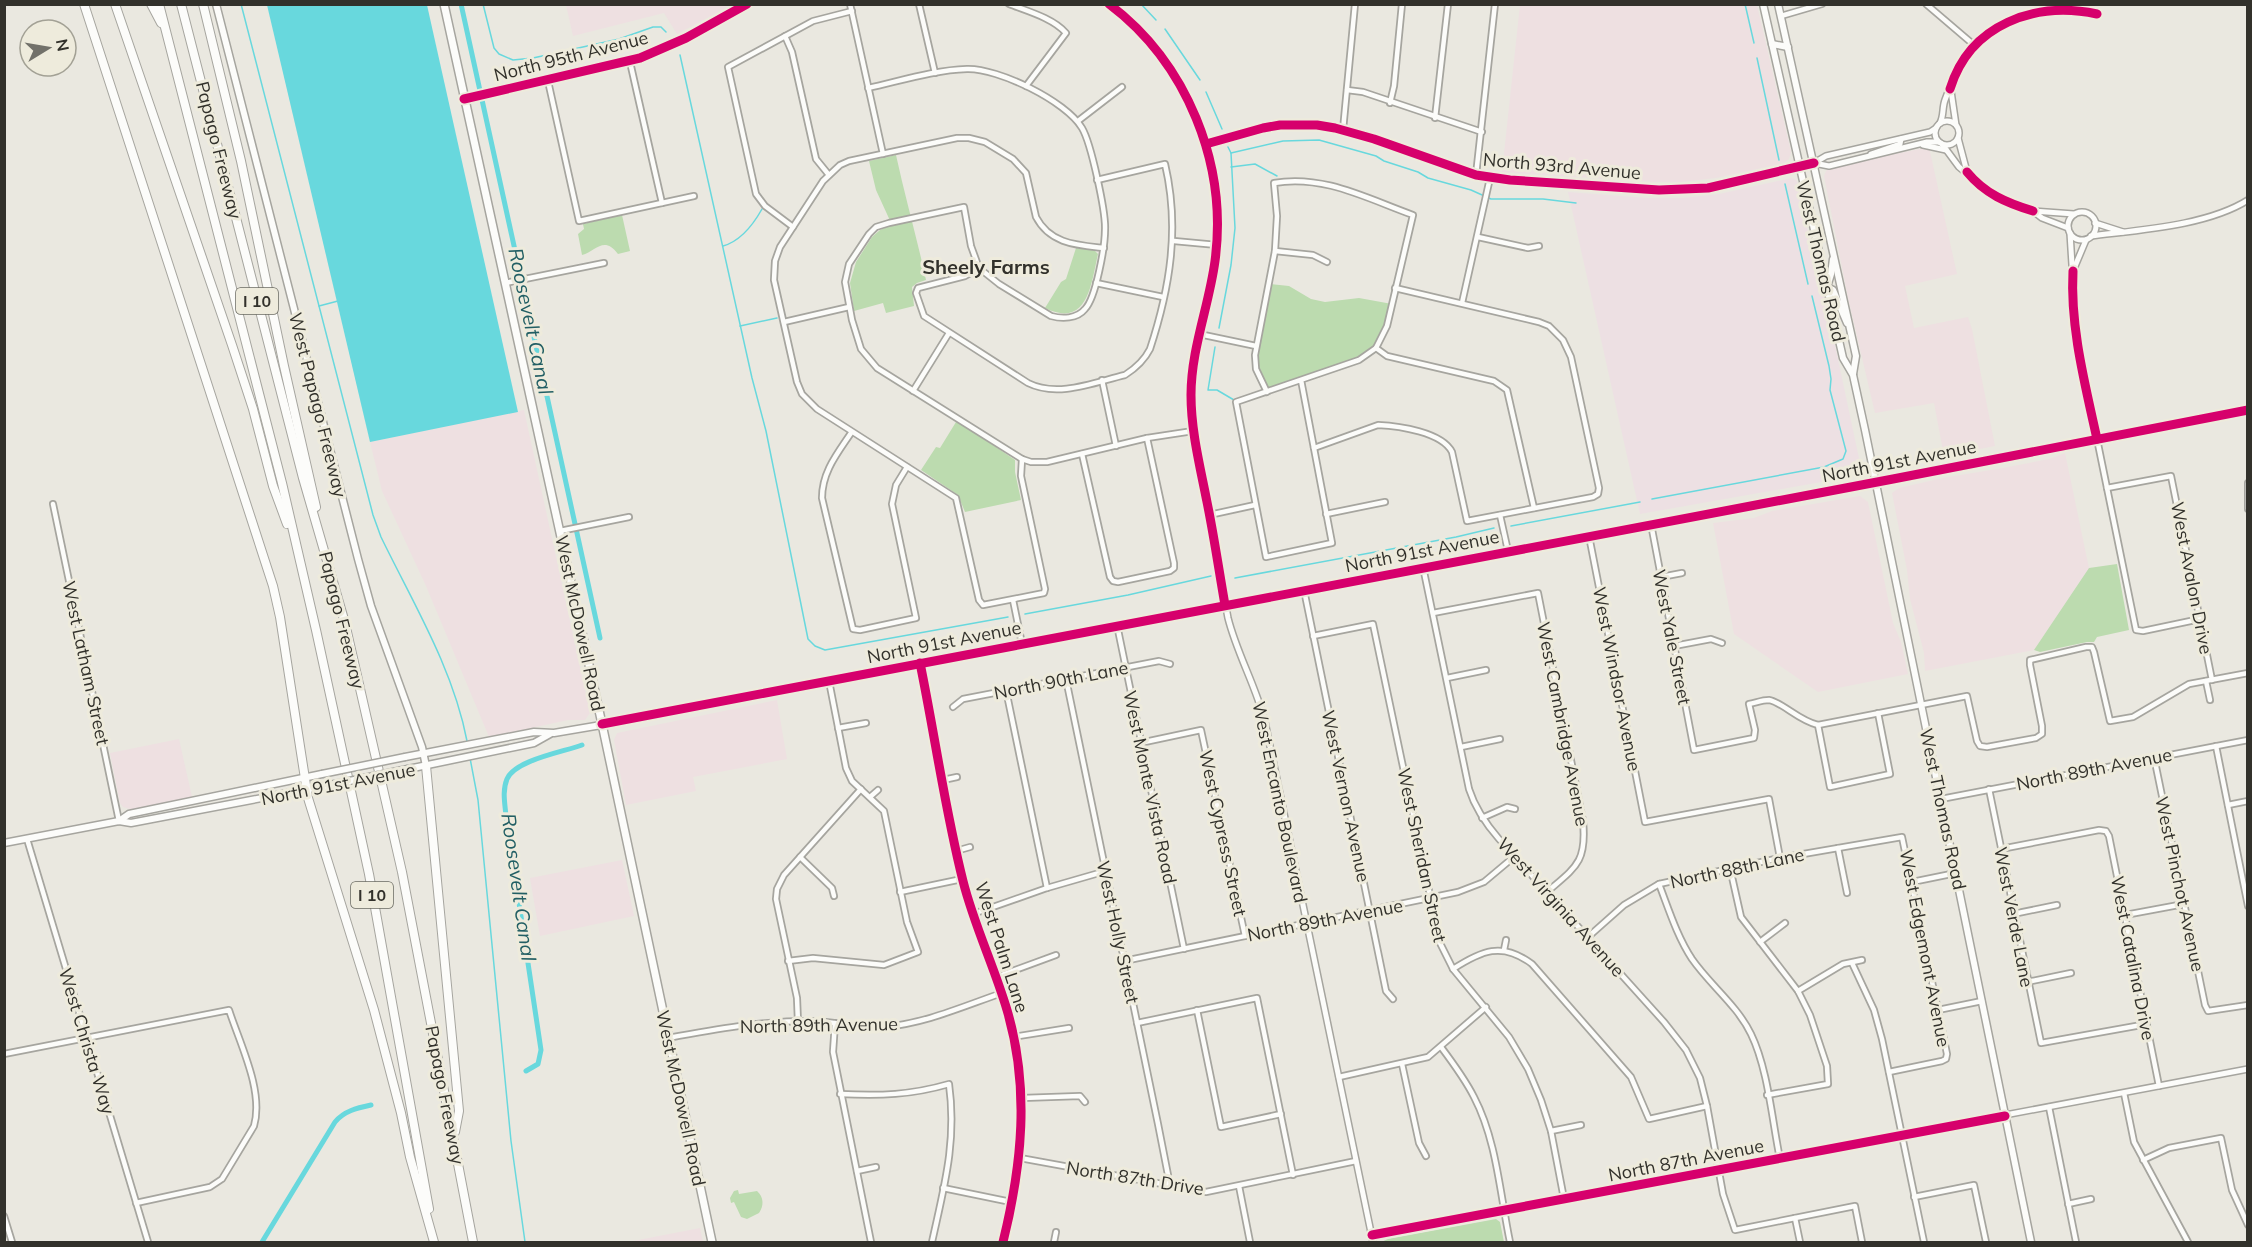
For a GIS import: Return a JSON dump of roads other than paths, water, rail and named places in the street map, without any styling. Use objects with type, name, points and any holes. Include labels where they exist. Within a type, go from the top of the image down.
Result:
[{"type":"highway","points":[[84,4],[273,586],[306,790],[374,1010],[410,1157],[435,1242]]},
{"type":"highway","points":[[115,4],[232,345],[273,486],[297,550]]},
{"type":"highway","points":[[151,4],[166,32]]},
{"type":"highway","name":"Papago Freeway","points":[[159,4],[282,483],[297,550],[369,874],[435,1242]]},
{"type":"highway","name":"Papago Freeway","points":[[181,4],[303,478],[345,623],[402,872],[473,1242]]},
{"type":"highway","points":[[203,4],[246,182],[323,544]]},
{"type":"highway","points":[[426,766],[459,1111],[454,1136]]},
{"type":"main road","name":"West Papago Freeway","points":[[216,4],[358,559],[371,606],[426,766]]},
{"type":"main road","name":"West McDowell Road","points":[[444,4],[602,724],[712,1242]]},
{"type":"main road","name":"West Thomas Road","points":[[1763,4],[1843,358],[1853,375],[2031,1242]]},
{"type":"main road","name":"West Thomas Road","points":[[1778,4],[1856,356],[1853,375]]},
{"type":"main road","points":[[1772,44],[1788,47]]},
{"type":"main road","points":[[1833,250],[1832,274],[1826,287],[1832,288],[1836,294],[1842,315],[1850,328]]},
{"type":"main road","name":"North 91st Avenue","points":[[119,821],[129,814],[452,747],[534,732],[554,733],[2247,412]]},
{"type":"main road","name":"North 91st Avenue","points":[[4,843],[119,821],[131,823],[426,766],[534,743],[554,733]]},
{"type":"street","name":"North 95th Avenue","points":[[464,99],[630,62],[671,45],[747,4]]},
{"type":"street","points":[[850,4],[884,154]]},
{"type":"street","points":[[919,4],[935,73]]},
{"type":"street","name":"West Encanto Boulevard","points":[[1109,4],[1139,32],[1161,57],[1186,97],[1206,144],[1215,189],[1217,245],[1194,356],[1191,391],[1193,430],[1225,605],[1234,639],[1258,697],[1265,722],[1373,1242]]},
{"type":"street","points":[[1343,130],[1355,4]]},
{"type":"street","points":[[1390,103],[1394,86],[1402,4]]},
{"type":"street","points":[[1435,118],[1448,4]]},
{"type":"street","points":[[1476,175],[1495,4]]},
{"type":"street","points":[[1781,16],[1822,4]]},
{"type":"street","points":[[1926,4],[1974,45]]},
{"type":"street","points":[[1012,5],[1052,23],[1066,33],[1026,86]]},
{"type":"street","points":[[2073,271],[2083,244],[2095,223],[2092,216],[2085,212],[2073,214],[2033,211],[1997,198],[1959,166],[1935,136],[1945,101],[1959,67],[1974,45],[2001,25],[2030,16],[2064,10],[2097,14]]},
{"type":"street","points":[[794,227],[765,206],[756,194],[728,67],[819,19],[852,11]]},
{"type":"street","points":[[785,36],[792,52],[816,159],[829,175]]},
{"type":"street","points":[[630,62],[662,203]]},
{"type":"street","points":[[868,88],[935,73],[968,69],[998,74],[1026,86],[1064,110],[1078,122],[1088,140],[1104,218],[1104,248],[1090,303],[1085,310],[1073,317],[1060,318],[1042,312],[979,268],[971,246],[964,207],[876,227],[860,245],[849,264],[845,282],[856,335],[865,356],[877,368],[1022,459],[1040,463],[1147,438],[1193,430]]},
{"type":"street","points":[[548,81],[579,221],[694,196]]},
{"type":"street","points":[[1078,122],[1122,87]]},
{"type":"street","points":[[1950,89],[1959,131],[1958,138],[1967,172]]},
{"type":"street","points":[[1347,90],[1363,92],[1390,103],[1482,132]]},
{"type":"street","points":[[1938,126],[1948,121],[1956,124]]},
{"type":"street","name":"North 93rd Avenue","points":[[1206,144],[1245,132],[1280,125],[1317,125],[1343,130],[1476,175],[1659,190],[1692,190],[1727,185],[1799,167],[1814,163],[1826,156],[1930,132],[1938,126]]},
{"type":"street","points":[[1022,459],[1021,476],[1044,593],[983,605],[979,600],[956,498],[851,432],[817,409],[802,394],[797,382],[774,270],[777,254],[829,175],[844,163],[957,138],[986,142],[1023,167],[1036,217],[1045,230],[1061,241],[1104,248]]},
{"type":"street","points":[[1941,143],[1950,145],[1958,138]]},
{"type":"street","points":[[1864,158],[1877,151],[1900,144],[1901,139]]},
{"type":"street","name":"North 93rd Avenue","points":[[1814,163],[1829,166],[1932,141],[1941,143]]},
{"type":"street","points":[[1921,145],[1947,151]]},
{"type":"street","points":[[979,268],[964,276],[918,288],[916,293],[924,316],[1028,383],[1044,389],[1057,390],[1125,375],[1145,359],[1152,342],[1174,242],[1173,208],[1162,165],[1158,158]]},
{"type":"street","points":[[1097,180],[1162,165]]},
{"type":"street","points":[[1462,303],[1490,177]]},
{"type":"street","points":[[1267,392],[1256,369],[1256,346],[1275,251],[1277,216],[1274,183],[1303,181],[1327,184],[1413,215],[1385,332],[1376,348],[1359,360],[1301,380],[1267,392],[1236,402],[1266,556],[1332,543],[1301,380]]},
{"type":"street","points":[[2033,211],[2069,231],[2077,239],[2159,228],[2217,214],[2247,200]]},
{"type":"street","points":[[2073,214],[2069,220],[2069,231],[2075,323],[2136,630],[2143,631],[2200,620]]},
{"type":"street","points":[[2095,223],[2123,232]]},
{"type":"street","points":[[1478,237],[1528,248],[1539,246]]},
{"type":"street","points":[[1174,242],[1217,245]]},
{"type":"street","points":[[1275,251],[1314,255],[1327,262]]},
{"type":"street","points":[[504,283],[604,263]]},
{"type":"street","points":[[1096,283],[1163,297]]},
{"type":"street","points":[[1314,448],[1377,425],[1434,436],[1448,444],[1452,452],[1467,521],[1599,494],[1570,357],[1563,340],[1549,326],[1533,320],[1395,288]]},
{"type":"street","points":[[784,322],[849,307]]},
{"type":"street","points":[[913,391],[949,333]]},
{"type":"street","points":[[1199,334],[1256,346]]},
{"type":"street","points":[[1376,348],[1388,356],[1489,379],[1501,384],[1507,390],[1534,508]]},
{"type":"street","points":[[1102,380],[1116,446]]},
{"type":"street","points":[[851,432],[827,470],[822,487],[822,498],[853,629],[860,630],[916,618],[892,504],[896,485],[907,467]]},
{"type":"street","points":[[1082,454],[1110,577],[1113,581],[1118,582],[1170,571],[1174,568],[1147,438]]},
{"type":"street","name":"West Avalon Drive","points":[[2107,488],[2170,476],[2200,620],[2210,700]]},
{"type":"street","points":[[2247,483],[2247,509]]},
{"type":"street","points":[[1326,513],[1385,502]]},
{"type":"street","name":"West Latham Street","points":[[53,504],[119,821]]},
{"type":"street","points":[[1209,515],[1255,505]]},
{"type":"street","points":[[1500,515],[1508,552]]},
{"type":"street","points":[[560,531],[629,517]]},
{"type":"street","name":"West Yale Street","points":[[1651,524],[1694,750],[1754,738],[1755,730],[1749,704],[1764,700],[1772,700],[1797,717],[1818,725]]},
{"type":"street","name":"West Windsor Avenue","points":[[1588,536],[1645,822],[1768,799],[1780,858]]},
{"type":"street","name":"West Virginia Avenue","points":[[1423,567],[1471,795],[1482,818],[1679,1040],[1697,1070],[1735,1230],[1795,1218]]},
{"type":"street","points":[[1661,577],[1682,573]]},
{"type":"street","name":"West Vernon Avenue","points":[[1304,590],[1386,991],[1393,999]]},
{"type":"street","name":"West Cambridge Avenue","points":[[1433,614],[1538,593],[1583,820],[1583,854]]},
{"type":"street","points":[[1013,600],[1022,644]]},
{"type":"street","name":"West Sheridan Street","points":[[1313,636],[1373,624],[1440,943],[1453,969],[1509,1037],[1528,1069],[1551,1131],[1564,1199]]},
{"type":"street","name":"West Monte Vista Road","points":[[1117,625],[1184,949]]},
{"type":"street","points":[[1674,646],[1711,639],[1722,643]]},
{"type":"street","points":[[1878,713],[1890,774],[1830,787],[1818,725],[1922,704],[1967,696],[1980,747],[2036,738],[2042,734],[2031,660],[2092,647],[2110,721],[2133,717],[2183,686],[2247,673]]},
{"type":"street","name":"North 90th Lane","points":[[953,707],[963,699],[1006,690],[1159,661],[1170,664]]},
{"type":"street","name":"West Palm Lane","points":[[920,663],[962,879],[1002,993],[1013,1037],[1022,1098],[1020,1158],[1003,1242]]},
{"type":"street","points":[[1447,678],[1486,670]]},
{"type":"street","name":"West Holly Street","points":[[1066,679],[1168,1175],[1166,1185]]},
{"type":"street","points":[[788,961],[813,958],[884,965],[918,952],[907,922],[884,811],[852,781],[846,768],[829,680]]},
{"type":"street","points":[[1006,690],[1047,888]]},
{"type":"street","points":[[838,728],[866,723]]},
{"type":"street","name":"West Cypress Street","points":[[1140,743],[1201,730],[1245,936]]},
{"type":"street","points":[[1461,747],[1500,739]]},
{"type":"street","name":"North 89th Avenue","points":[[1941,799],[2247,740]]},
{"type":"street","points":[[2216,746],[2247,906]]},
{"type":"street","name":"West Pinchot Avenue","points":[[2154,757],[2208,1011],[2247,1005]]},
{"type":"street","points":[[943,780],[957,777]]},
{"type":"street","points":[[798,1022],[797,998],[776,899],[780,881],[861,789]]},
{"type":"street","name":"West Verde Lane","points":[[1989,789],[2041,1043],[2147,1024]]},
{"type":"street","points":[[870,797],[878,790]]},
{"type":"street","points":[[2228,805],[2247,801]]},
{"type":"street","points":[[1482,818],[1507,807],[1515,809]]},
{"type":"street","name":"West Catalina Drive","points":[[2001,849],[2099,830],[2106,831],[2109,836],[2159,1086]]},
{"type":"street","name":"North 88th Lane","points":[[1588,938],[1624,905],[1659,884],[1780,858],[1902,837]]},
{"type":"street","name":"West Edgemont Avenue","points":[[1889,1072],[1946,1059],[1902,837]]},
{"type":"street","name":"West Christa Way","points":[[27,839],[148,1242]]},
{"type":"street","points":[[956,850],[970,847]]},
{"type":"street","points":[[1838,848],[1847,893]]},
{"type":"street","points":[[1547,892],[1574,869],[1583,854],[1590,857]]},
{"type":"street","name":"North 89th Avenue","points":[[1124,961],[1370,911],[1476,886],[1515,856]]},
{"type":"street","points":[[800,857],[832,888],[834,896]]},
{"type":"street","points":[[1730,868],[1741,916],[1798,991],[1819,1038],[1827,1066],[1828,1084],[1767,1095]]},
{"type":"street","points":[[973,914],[1047,888],[1106,871]]},
{"type":"street","points":[[1912,882],[1956,873]]},
{"type":"street","points":[[900,892],[962,879]]},
{"type":"street","points":[[1659,884],[1680,940],[1694,961],[1735,1009],[1751,1034],[1761,1061],[1780,1159]]},
{"type":"street","points":[[2125,915],[2184,904]]},
{"type":"street","points":[[2013,914],[2057,905]]},
{"type":"street","points":[[1760,942],[1785,923]]},
{"type":"street","points":[[1504,950],[1506,940]]},
{"type":"street","points":[[1453,969],[1483,952],[1504,950],[1524,958],[1532,964],[1631,1077],[1649,1119],[1707,1106]]},
{"type":"street","points":[[996,977],[1056,955]]},
{"type":"street","points":[[1798,991],[1843,964],[1862,960]]},
{"type":"street","points":[[1852,963],[1874,1010],[1924,1242]]},
{"type":"street","points":[[2027,982],[2071,973]]},
{"type":"street","name":"North 89th Avenue","points":[[668,1038],[741,1024],[834,1023],[875,1028],[936,1016],[1002,993]]},
{"type":"street","points":[[1137,1023],[1257,998],[1293,1176]]},
{"type":"street","points":[[1938,1010],[1982,1001]]},
{"type":"street","points":[[1339,1077],[1428,1057],[1486,1007]]},
{"type":"street","points":[[4,1054],[229,1010],[256,1093],[257,1116],[254,1126],[222,1179],[210,1187],[136,1203]]},
{"type":"street","points":[[1197,1010],[1221,1127],[1281,1114]]},
{"type":"street","points":[[834,1023],[832,1046],[840,1094],[872,1242]]},
{"type":"street","points":[[1013,1037],[1070,1028]]},
{"type":"street","points":[[1441,1047],[1476,1099],[1494,1157],[1510,1242]]},
{"type":"street","points":[[1402,1064],[1419,1143],[1426,1156]]},
{"type":"street","name":"North 87th Avenue","points":[[1372,1235],[2247,1069]]},
{"type":"street","points":[[840,1094],[891,1095],[922,1092],[950,1084],[952,1137],[948,1171],[932,1242]]},
{"type":"street","points":[[2124,1093],[2132,1135],[2143,1160],[2188,1242]]},
{"type":"street","points":[[1022,1098],[1080,1096],[1085,1102]]},
{"type":"street","points":[[2049,1107],[2076,1242]]},
{"type":"street","points":[[1551,1131],[1581,1125]]},
{"type":"street","points":[[2143,1160],[2169,1148],[2221,1138],[2232,1191],[2247,1225]]},
{"type":"street","name":"North 87th Drive","points":[[1020,1158],[1206,1192],[1293,1176],[1356,1161]]},
{"type":"street","points":[[857,1171],[876,1167]]},
{"type":"street","points":[[1914,1197],[1974,1185],[1986,1242]]},
{"type":"street","points":[[1239,1186],[1250,1242]]},
{"type":"street","points":[[943,1188],[1011,1202]]},
{"type":"street","points":[[2068,1204],[2091,1199]]},
{"type":"street","points":[[1800,1242],[1795,1218],[1854,1206],[1862,1242]]},
{"type":"street","points":[[4,1216],[12,1242]]},
{"type":"street","points":[[1054,1242],[1056,1232]]},
{"type":"water","points":[[267,5],[427,5],[518,412],[370,442]]},
{"type":"waterway","points":[[241,4],[373,515],[381,537],[442,662],[461,714],[467,741]]},
{"type":"waterway","name":"Roosevelt Canal","points":[[461,4],[600,638]]},
{"type":"waterway","points":[[483,4],[494,48],[499,54],[513,60],[533,58],[619,39],[653,27],[661,27],[666,32]]},
{"type":"waterway","points":[[1141,4],[1156,20]]},
{"type":"waterway","points":[[1745,4],[1754,43]]},
{"type":"waterway","points":[[1165,29],[1200,80]]},
{"type":"waterway","points":[[680,55],[752,378],[766,431],[808,639],[815,646],[825,650],[1008,617]]},
{"type":"waterway","points":[[1757,58],[1779,160]]},
{"type":"waterway","points":[[1206,92],[1222,129]]},
{"type":"waterway","points":[[1231,153],[1283,141],[1319,140],[1376,156],[1428,178],[1471,190],[1491,199],[1543,199],[1576,203]]},
{"type":"waterway","points":[[1219,328],[1231,265],[1235,228],[1231,153],[1228,147]]},
{"type":"waterway","points":[[1231,167],[1255,164],[1277,176]]},
{"type":"waterway","points":[[1785,184],[1808,284]]},
{"type":"waterway","points":[[723,246],[746,232],[762,209]]},
{"type":"waterway","points":[[1652,499],[1824,467],[1843,459],[1846,451],[1830,390],[1829,366],[1812,296]]},
{"type":"waterway","points":[[319,306],[338,301]]},
{"type":"waterway","points":[[740,326],[777,318]]},
{"type":"waterway","points":[[1215,347],[1208,390],[1217,390],[1234,400]]},
{"type":"waterway","points":[[1511,526],[1640,502]]},
{"type":"waterway","points":[[1235,578],[1494,528]]},
{"type":"waterway","points":[[1025,614],[1128,595],[1211,576]]},
{"type":"waterway","name":"Roosevelt Canal","points":[[526,1071],[538,1064],[541,1050],[506,816],[505,788],[507,779],[519,767],[582,745]]},
{"type":"waterway","points":[[470,758],[478,800],[511,1141],[525,1242]]},
{"type":"waterway","name":"Roosevelt Canal","points":[[262,1242],[335,1122],[347,1113],[371,1105]]},
{"type":"district","name":"Sheely Farms","points":[[986,266]]}]
